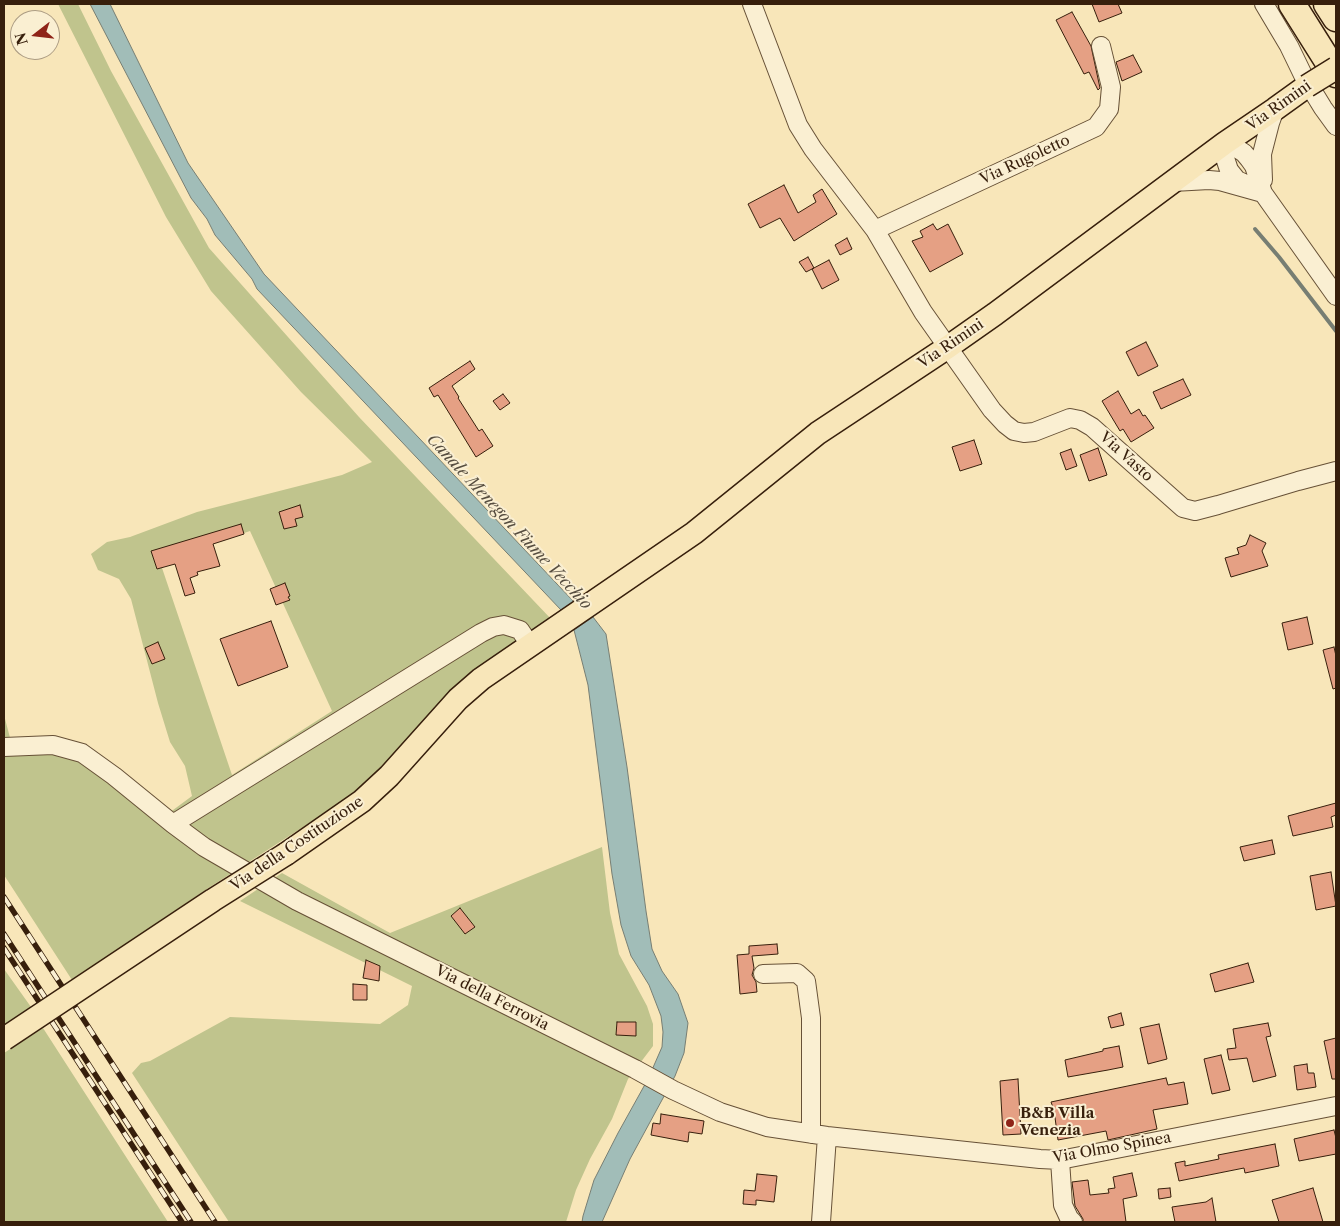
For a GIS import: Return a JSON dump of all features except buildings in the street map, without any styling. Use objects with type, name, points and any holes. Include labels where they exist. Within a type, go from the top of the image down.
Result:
[{"type":"highway","points":[[1292,4],[1336,74]]},
{"type":"highway","points":[[1327,4],[1336,18]]},
{"type":"main road","name":"Via Rimini","points":[[562,623],[694,533],[818,433],[995,314],[1223,145],[1336,68]]},
{"type":"main road","name":"Via della Costituzione","points":[[4,1039],[362,802],[389,776],[458,699],[481,679],[562,623]]},
{"type":"street","points":[[752,4],[798,125],[813,149],[876,230],[923,312],[948,347]]},
{"type":"street","points":[[1264,4],[1289,46],[1304,77],[1336,126]]},
{"type":"street","name":"Via Rugoletto","points":[[876,230],[1096,127],[1109,109],[1111,87],[1102,46]]},
{"type":"street","points":[[1263,193],[1262,154],[1275,109]]},
{"type":"street","points":[[1223,145],[1235,147],[1249,159],[1254,166],[1263,193],[1336,296]]},
{"type":"street","points":[[1173,182],[1220,181],[1263,193]]},
{"type":"street","name":"Via Vasto","points":[[948,347],[992,410],[1014,431],[1034,432],[1070,418],[1080,420],[1092,427],[1183,508],[1195,511],[1218,506],[1336,471]]},
{"type":"street","points":[[173,824],[481,633],[493,627],[504,625],[520,630],[530,645]]},
{"type":"street","name":"Via della Ferrovia","points":[[4,748],[53,745],[82,753],[204,847],[298,901],[720,1112],[767,1127],[819,1135]]},
{"type":"street","points":[[763,974],[797,973],[806,981],[811,1018],[819,1135],[821,1222]]},
{"type":"street","name":"Via Olmo Spinea","points":[[819,1135],[1060,1160],[1336,1106]]},
{"type":"street","points":[[1060,1160],[1063,1206],[1073,1222]]},
{"type":"green space","points":[[58,4],[78,4],[111,71],[209,248],[359,417],[552,620],[420,729],[359,791],[210,887],[72,980],[4,875],[4,715],[13,749],[67,752],[169,813],[192,796],[185,766],[170,742],[131,599],[119,579],[98,570],[91,554],[107,542],[130,537],[197,512],[342,475],[372,462],[301,392],[211,291],[166,217]],"holes":[[[250,531],[332,711],[232,775],[160,562]]]},
{"type":"green space","points":[[602,847],[610,913],[619,954],[647,1006],[653,1024],[653,1046],[628,1079],[612,1119],[590,1159],[576,1190],[566,1222],[229,1222],[132,1073],[141,1063],[150,1061],[230,1017],[380,1024],[408,1005],[412,986],[240,901],[282,873],[390,933]]},
{"type":"green space","points":[[4,969],[31,1007],[4,1025]]},
{"type":"green space","points":[[43,1028],[168,1222],[4,1222],[4,1053]]},
{"type":"water","points":[[90,4],[110,4],[188,163],[264,274],[574,602],[561,610],[257,289],[252,279],[215,235],[207,219],[191,198]]},
{"type":"water","points":[[593,617],[606,634],[627,767],[652,949],[662,971],[678,994],[688,1023],[684,1053],[675,1076],[630,1159],[602,1222],[582,1222],[594,1180],[648,1079],[662,1047],[663,1032],[661,1016],[649,985],[631,956],[621,925],[612,874],[588,685],[574,630]]},
{"type":"waterway","points":[[1255,229],[1336,331]]},
{"type":"railway","points":[[4,897],[215,1222]]},
{"type":"railway","points":[[4,934],[191,1222]]},
{"type":"railway","points":[[4,948],[182,1222]]},
{"type":"place","name":"B&B Villa Venezia","points":[[1010,1123]]},
{"type":"water label","name":"Canale Menegon Fiume Vecchio","points":[[509,522]]}]
